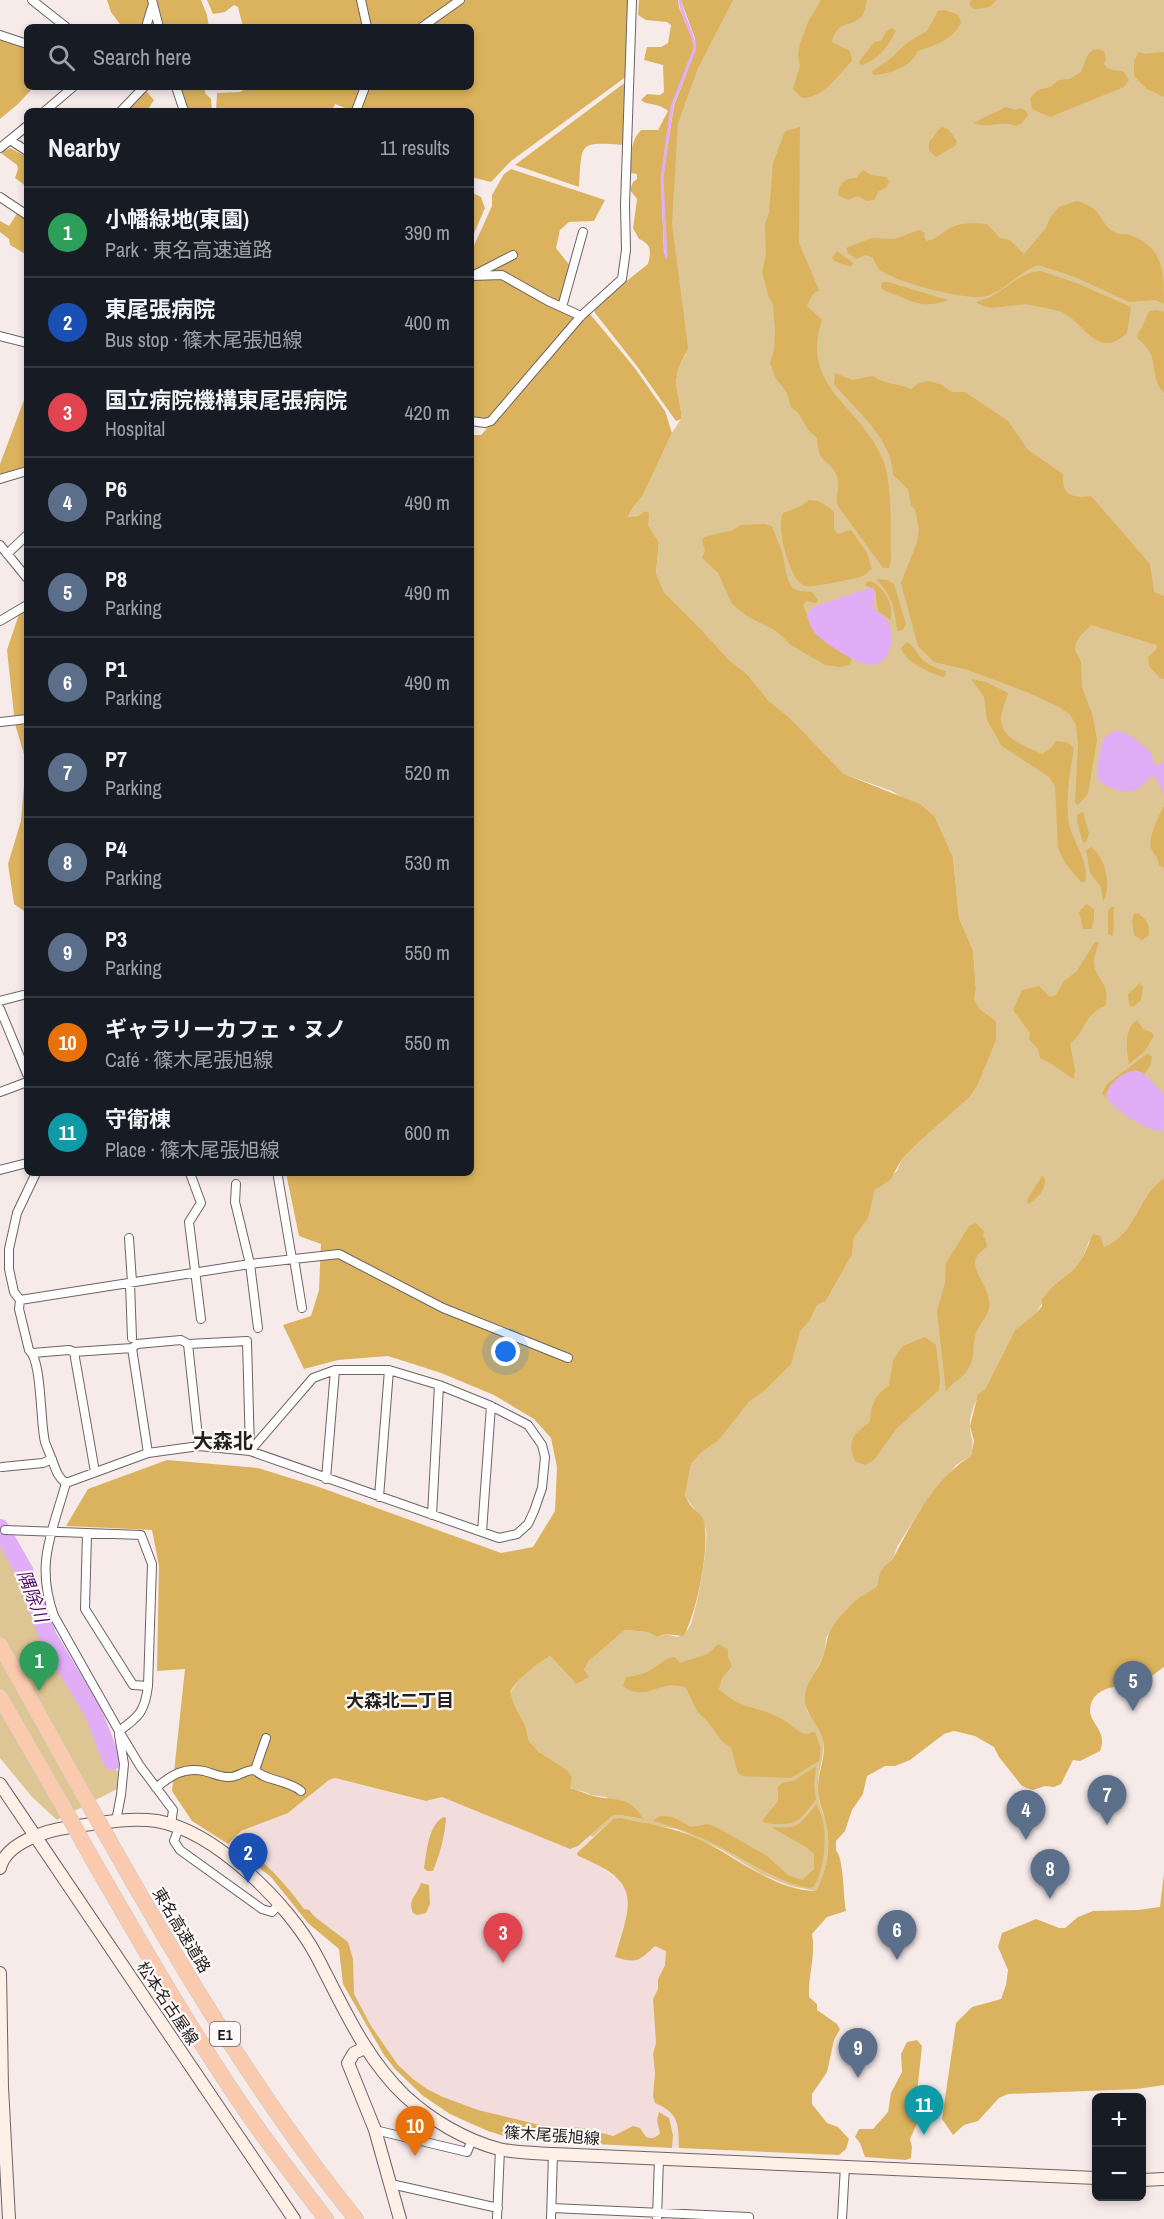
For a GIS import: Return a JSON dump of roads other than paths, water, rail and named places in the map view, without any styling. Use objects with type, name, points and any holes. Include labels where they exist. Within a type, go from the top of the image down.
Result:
[{"type":"highway","name":"東名高速道路","points":[[0,1645],[159,1928],[250,2073],[310,2160],[356,2219]]},
{"type":"highway","name":"E1","points":[[0,1697],[159,1973],[252,2119],[326,2219]]},
{"type":"main road","points":[[0,1784],[36,1835]]},
{"type":"main road","name":"篠木尾張旭線","points":[[0,1865],[12,1850],[36,1835],[56,1829],[116,1821],[139,1820],[175,1827],[224,1853],[261,1884],[279,1904],[315,1953],[365,2048],[405,2095],[444,2125],[472,2140],[500,2149],[553,2154],[1092,2178]]},
{"type":"main road","name":"松本名古屋線","points":[[36,1835],[294,2219]]},
{"type":"main road","points":[[0,1973],[4,2206],[9,2219]]},
{"type":"main road","points":[[365,2048],[354,2053],[348,2063],[375,2130],[400,2219]]},
{"type":"main road","points":[[1146,2180],[1164,2179]]},
{"type":"street","points":[[32,0],[62,24]]},
{"type":"street","points":[[361,0],[366,24]]},
{"type":"street","points":[[426,24],[460,0]]},
{"type":"street","points":[[474,421],[485,423],[491,421],[581,316],[622,279],[626,250],[625,205],[632,0]]},
{"type":"street","points":[[147,24],[152,3]]},
{"type":"street","points":[[152,3],[158,24]]},
{"type":"street","points":[[0,35],[24,43]]},
{"type":"street","points":[[48,108],[70,90]]},
{"type":"street","points":[[124,108],[141,90]]},
{"type":"street","points":[[177,90],[181,108]]},
{"type":"street","points":[[357,108],[363,90]]},
{"type":"street","points":[[0,148],[24,128]]},
{"type":"street","points":[[10,140],[24,149]]},
{"type":"street","points":[[0,197],[24,212]]},
{"type":"street","points":[[562,308],[583,232]]},
{"type":"street","points":[[474,275],[513,255]]},
{"type":"street","points":[[474,276],[495,274],[509,277],[562,308],[581,316]]},
{"type":"street","points":[[0,337],[24,342]]},
{"type":"street","points":[[0,479],[24,472]]},
{"type":"street","points":[[7,554],[24,538]]},
{"type":"street","points":[[0,545],[24,574]]},
{"type":"street","points":[[0,621],[24,607]]},
{"type":"street","points":[[0,722],[24,719]]},
{"type":"street","points":[[0,1000],[24,995]]},
{"type":"street","points":[[0,1010],[24,1067]]},
{"type":"street","points":[[0,1092],[24,1083]]},
{"type":"street","points":[[0,1170],[24,1164]]},
{"type":"street","points":[[35,1176],[17,1213],[9,1249],[9,1269],[14,1292],[20,1300],[19,1309],[29,1350],[33,1353],[38,1367],[38,1390],[45,1441],[59,1479],[66,1483]]},
{"type":"street","points":[[191,1176],[201,1203],[189,1222],[201,1319]]},
{"type":"street","points":[[278,1177],[302,1308]]},
{"type":"street","points":[[236,1184],[235,1202],[250,1264],[258,1328]]},
{"type":"street","points":[[129,1238],[132,1338]]},
{"type":"street","points":[[20,1300],[250,1264],[339,1254],[443,1308],[568,1358]]},
{"type":"street","points":[[33,1353],[132,1348],[137,1344],[181,1340],[188,1344],[247,1341],[250,1451]]},
{"type":"street","points":[[188,1344],[199,1446]]},
{"type":"street","points":[[132,1348],[148,1453]]},
{"type":"street","points":[[74,1352],[95,1472]]},
{"type":"street","points":[[66,1483],[148,1453],[199,1446],[250,1451],[499,1538],[518,1534],[528,1524],[542,1488],[545,1457],[542,1445],[528,1425],[491,1406],[439,1385],[389,1370],[335,1370],[313,1378],[250,1451]]},
{"type":"street","points":[[326,1479],[335,1370]]},
{"type":"street","points":[[379,1497],[389,1370]]},
{"type":"street","points":[[432,1515],[439,1385]]},
{"type":"street","points":[[482,1532],[491,1406]]},
{"type":"street","points":[[2,1467],[43,1463],[52,1459]]},
{"type":"street","points":[[66,1483],[45,1557],[46,1596],[54,1616],[118,1731],[156,1788],[174,1810],[174,1841],[180,1850],[262,1909],[272,1912],[279,1904]]},
{"type":"street","points":[[5,1530],[141,1535],[152,1564],[148,1686],[146,1701],[138,1717],[118,1731]]},
{"type":"street","points":[[87,1533],[86,1609],[132,1685],[148,1686]]},
{"type":"street","points":[[116,1821],[124,1764],[118,1731]]},
{"type":"street","points":[[255,1770],[266,1738]]},
{"type":"street","points":[[156,1788],[171,1775],[177,1773],[202,1770],[227,1778],[251,1769],[286,1782],[301,1791]]},
{"type":"street","points":[[375,2130],[467,2152],[472,2140]]},
{"type":"street","points":[[497,2219],[500,2149]]},
{"type":"street","points":[[551,2219],[553,2154]]},
{"type":"street","points":[[657,2216],[659,2158]]},
{"type":"street","points":[[842,2219],[845,2166]]},
{"type":"street","points":[[390,2184],[498,2208]]},
{"type":"street","points":[[552,2208],[605,2215],[749,2217],[749,2219]]},
{"type":"waterway","points":[[666,257],[662,178],[672,106],[695,48],[680,0]]},
{"type":"waterway","name":"隅除川","points":[[0,1528],[25,1572],[48,1637],[93,1712],[112,1761]]},
{"type":"place","name":"小幡緑地(東園)","points":[[39,1691]]},
{"type":"place","name":"P8","points":[[1133,1711]]},
{"type":"place","name":"P7","points":[[1107,1825]]},
{"type":"place","name":"P6","points":[[1026,1840]]},
{"type":"place","name":"東尾張病院","points":[[248,1883]]},
{"type":"place","name":"P4","points":[[1050,1899]]},
{"type":"place","name":"P1","points":[[897,1960]]},
{"type":"place","name":"国立病院機構東尾張病院","points":[[503,1963]]},
{"type":"place","name":"P3","points":[[858,2078]]},
{"type":"place","name":"守衛棟","points":[[924,2135]]},
{"type":"place","name":"ギャラリーカフェ・ヌノ","points":[[415,2156]]},
{"type":"district","name":"大森北","points":[[223,1440]]},
{"type":"district","name":"大森北二丁目","points":[[400,1700]]}]
